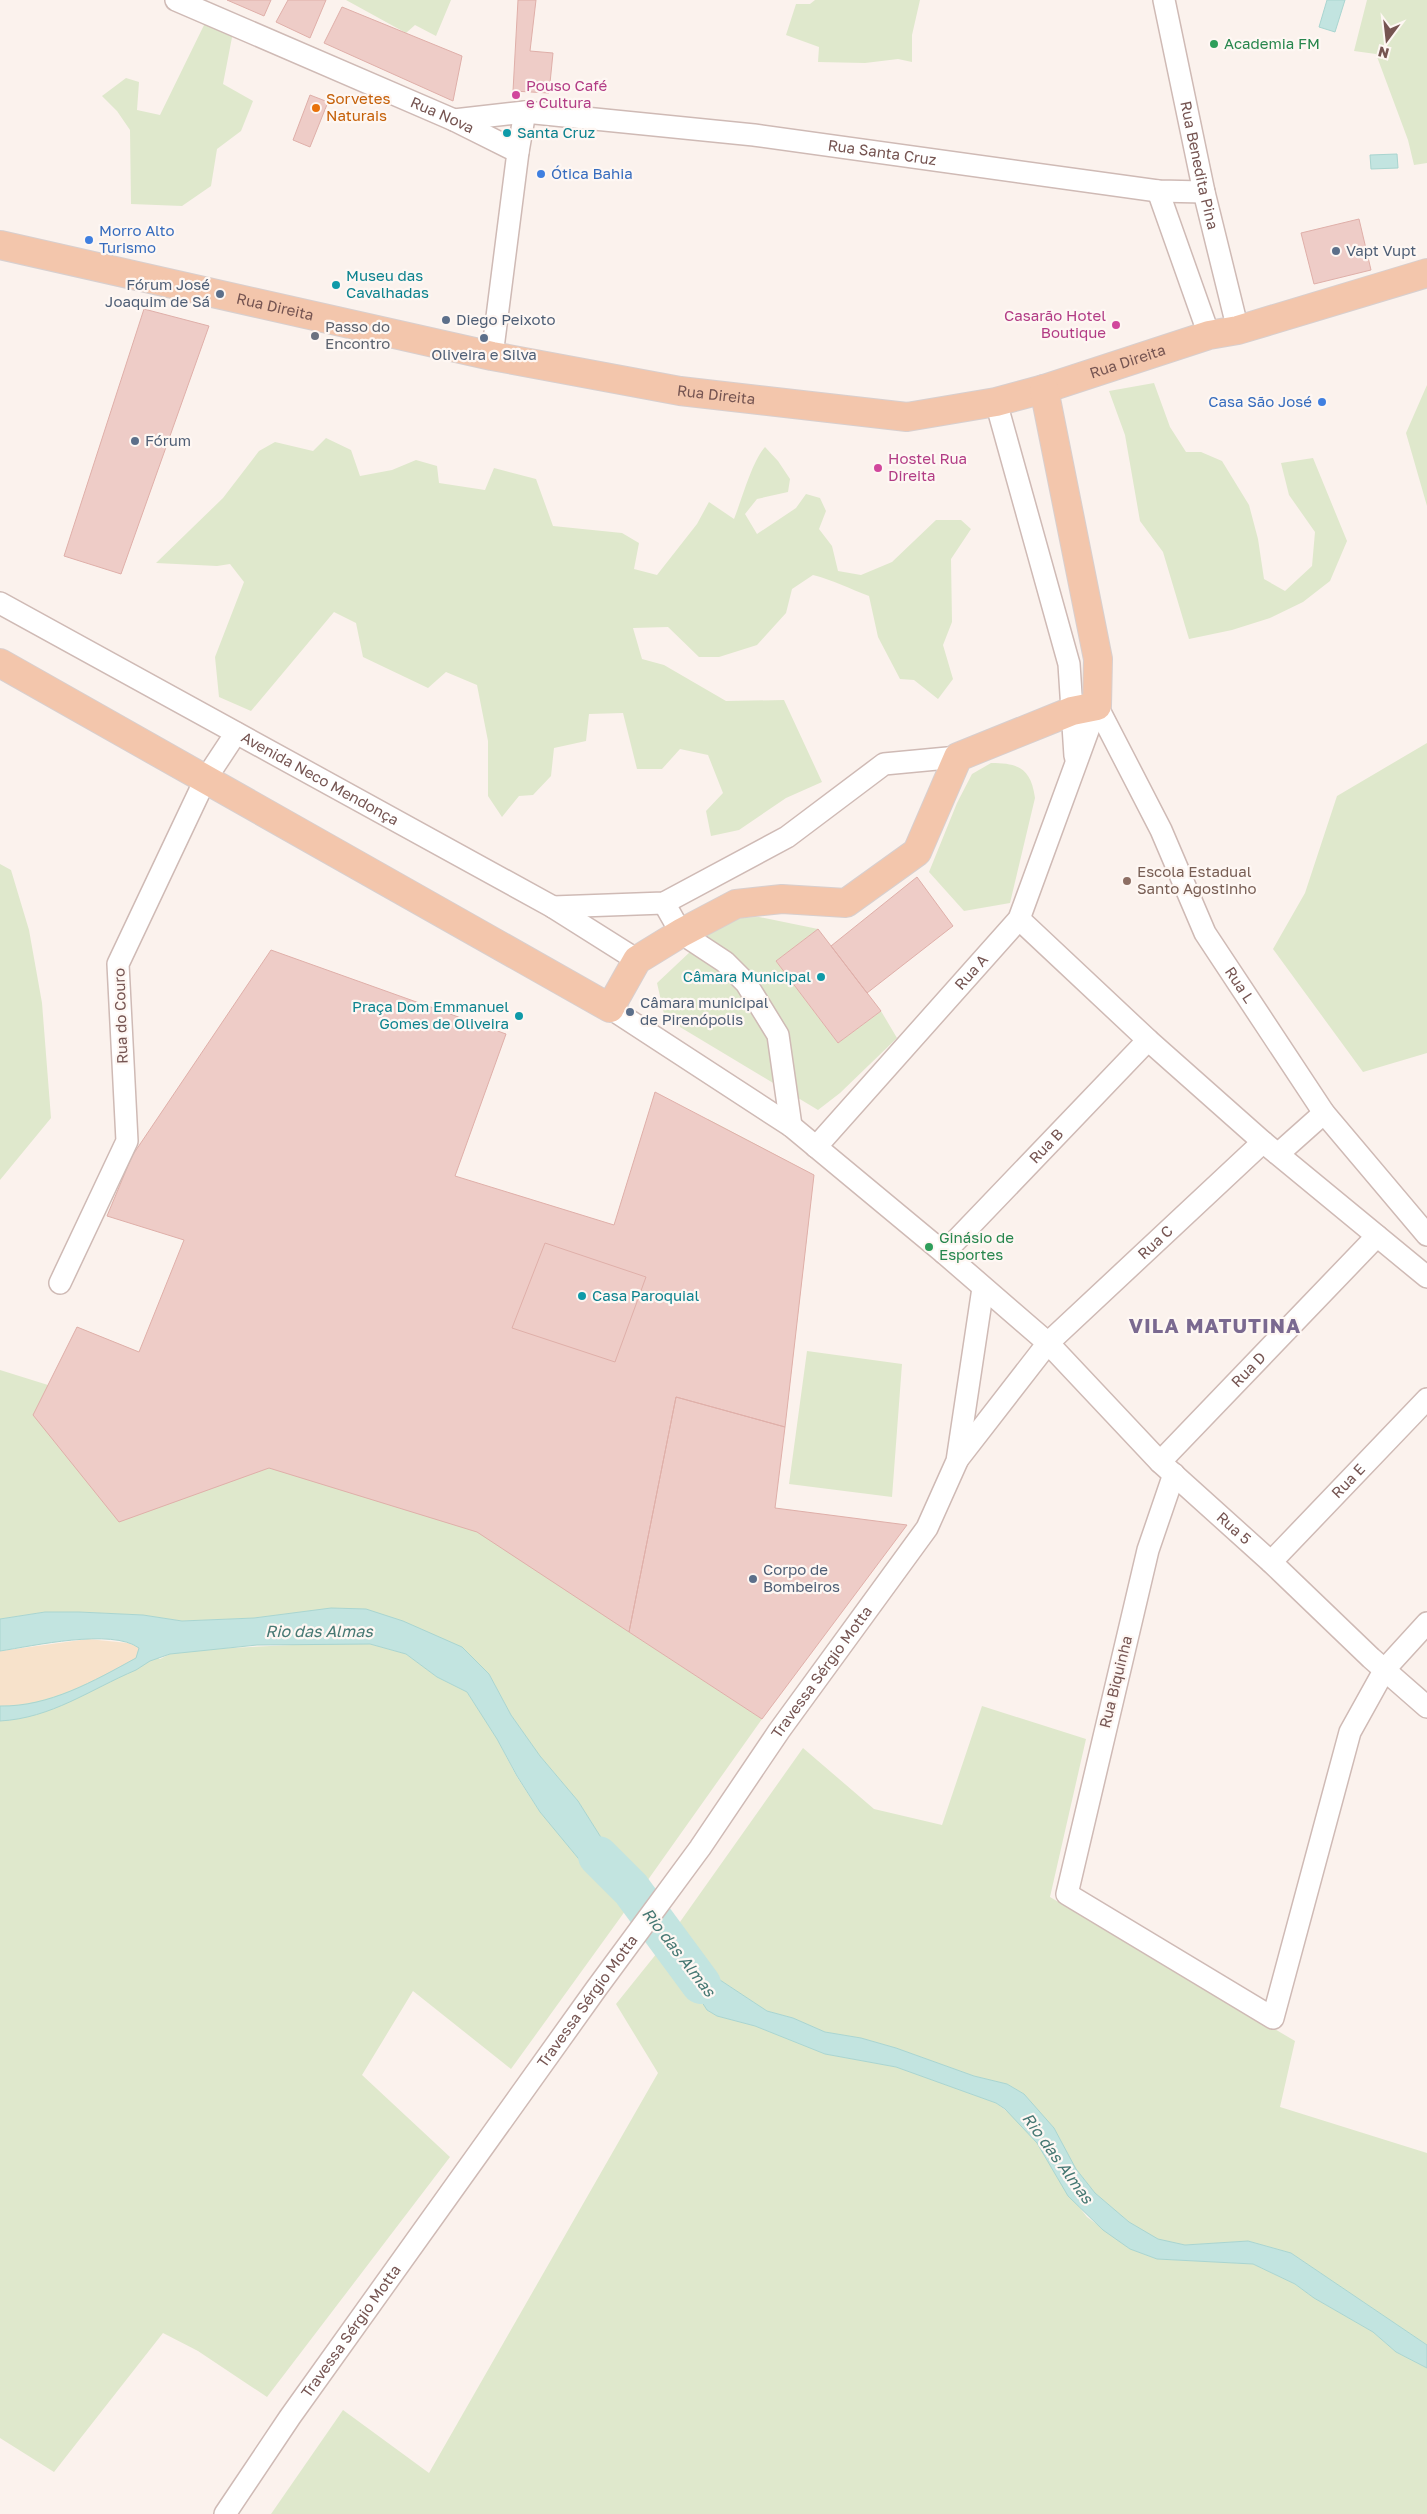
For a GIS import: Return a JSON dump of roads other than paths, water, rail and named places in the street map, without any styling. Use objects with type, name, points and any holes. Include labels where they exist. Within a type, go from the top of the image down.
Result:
[{"type":"main road","name":"Rua Direita","points":[[0,245],[492,356],[680,391],[907,417],[996,402],[1044,390],[1209,335],[1238,330],[1427,274]]},
{"type":"main road","points":[[0,663],[610,1008],[637,960],[681,933],[736,904],[782,899],[846,903],[917,852],[958,757],[1084,709],[1098,659],[1044,390]]},
{"type":"street","name":"Rua Benedita Pina","points":[[1164,0],[1204,192],[1238,330]]},
{"type":"street","name":"Rua Nova","points":[[187,2],[454,120],[518,152]]},
{"type":"street","name":"Rua Santa Cruz","points":[[454,120],[525,112],[754,135],[1158,191],[1204,192]]},
{"type":"street","points":[[492,356],[518,152],[525,112]]},
{"type":"street","points":[[1158,191],[1209,335]]},
{"type":"street","points":[[996,402],[1069,664],[1084,709]]},
{"type":"street","name":"Avenida Neco Mendonça","points":[[0,604],[553,907],[637,960]]},
{"type":"street","name":"Rua A","points":[[816,1146],[1019,919],[1075,767],[1084,709]]},
{"type":"street","name":"Rua L","points":[[1084,709],[1161,830],[1205,933],[1324,1113],[1427,1235]]},
{"type":"street","name":"Rua do Couro","points":[[60,1283],[128,1141],[118,964],[205,780],[236,733]]},
{"type":"street","points":[[553,907],[664,903],[787,837],[884,764],[958,757]]},
{"type":"street","points":[[664,903],[681,933],[725,962],[746,983],[778,1035],[791,1126]]},
{"type":"street","points":[[1019,919],[1148,1040],[1270,1148],[1427,1277]]},
{"type":"street","name":"Rua 5","points":[[610,1008],[791,1126],[944,1253],[1048,1343],[1167,1468],[1427,1706]]},
{"type":"street","name":"Rua B","points":[[944,1253],[1148,1040]]},
{"type":"street","name":"Rua C","points":[[957,1461],[1048,1343],[1270,1148],[1324,1113]]},
{"type":"street","name":"Rua D","points":[[1167,1468],[1377,1236]]},
{"type":"street","points":[[957,1461],[983,1288]]},
{"type":"street","name":"Rua E","points":[[1271,1562],[1427,1399]]},
{"type":"street","name":"Travessa Sérgio Motta","points":[[225,2514],[290,2417],[596,1989],[696,1853],[779,1731],[927,1528],[957,1461]]},
{"type":"street","name":"Rua Biquinha","points":[[1167,1468],[1067,1894],[1273,2018],[1350,1732],[1385,1669]]},
{"type":"street","points":[[1385,1669],[1427,1623]]},
{"type":"water","points":[[1327,0],[1345,0],[1335,32],[1319,27]]},
{"type":"water","points":[[1397,154],[1398,168],[1371,169],[1370,155]]},
{"type":"water","points":[[331,1608],[366,1609],[403,1621],[462,1647],[489,1674],[511,1715],[540,1756],[578,1801],[602,1839],[645,1884],[628,1907],[597,1881],[540,1812],[467,1692],[437,1677],[406,1654],[370,1644],[257,1645],[170,1654],[150,1661],[136,1670],[53,1709],[37,1715],[0,1721],[0,1706],[36,1702],[71,1691],[136,1658],[139,1648],[127,1642],[111,1639],[92,1639],[72,1640],[0,1651],[0,1619],[45,1612],[79,1612],[143,1615],[182,1621],[254,1618]]},
{"type":"water","points":[[675,1929],[699,1961],[717,1978],[767,2011],[793,2018],[825,2032],[861,2038],[896,2048],[974,2076],[1007,2084],[1024,2094],[1054,2128],[1076,2169],[1095,2193],[1129,2222],[1158,2239],[1185,2245],[1248,2241],[1291,2253],[1427,2345],[1427,2368],[1396,2352],[1373,2332],[1314,2298],[1295,2284],[1253,2264],[1157,2259],[1130,2249],[1103,2230],[1068,2196],[1037,2143],[1005,2109],[996,2103],[896,2067],[825,2054],[755,2026],[717,2016],[707,2010],[693,1988],[669,1963],[661,1948]]},
{"type":"waterway","name":"Rio das Almas","points":[[598,1856],[631,1889],[701,1984]]},
{"type":"place","name":"Academia FM","points":[[1214,44]]},
{"type":"place","name":"Pouso Café e Cultura","points":[[516,95]]},
{"type":"place","name":"Sorvetes Naturais","points":[[316,108]]},
{"type":"place","name":"Santa Cruz","points":[[507,133]]},
{"type":"place","name":"Ótica Bahia","points":[[541,174]]},
{"type":"place","name":"Morro Alto Turismo","points":[[89,240]]},
{"type":"place","name":"Vapt Vupt","points":[[1336,251]]},
{"type":"place","name":"Museu das Cavalhadas","points":[[336,285]]},
{"type":"place","name":"Fórum José Joaquim de Sá","points":[[220,294]]},
{"type":"place","name":"Diego Peixoto","points":[[446,320]]},
{"type":"place","name":"Casarão Hotel Boutique","points":[[1116,325]]},
{"type":"place","name":"Passo do Encontro","points":[[315,336]]},
{"type":"place","name":"Oliveira e Silva","points":[[484,338]]},
{"type":"place","name":"Casa São José","points":[[1322,402]]},
{"type":"place","name":"Fórum","points":[[135,441]]},
{"type":"place","name":"Hostel Rua Direita","points":[[878,468]]},
{"type":"place","name":"Escola Estadual Santo Agostinho","points":[[1127,881]]},
{"type":"place","name":"Câmara Municipal","points":[[821,977]]},
{"type":"place","name":"Câmara municipal de Pirenópolis","points":[[630,1012]]},
{"type":"place","name":"Praça Dom Emmanuel Gomes de Oliveira","points":[[519,1016]]},
{"type":"place","name":"Ginásio de Esportes","points":[[929,1247]]},
{"type":"place","name":"Casa Paroquial","points":[[582,1296]]},
{"type":"place","name":"Corpo de Bombeiros","points":[[753,1579]]},
{"type":"district","name":"VILA MATUTINA","points":[[1215,1326]]}]
